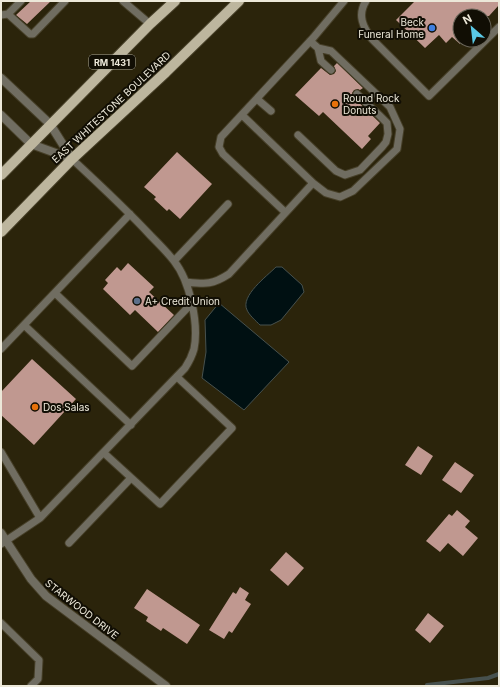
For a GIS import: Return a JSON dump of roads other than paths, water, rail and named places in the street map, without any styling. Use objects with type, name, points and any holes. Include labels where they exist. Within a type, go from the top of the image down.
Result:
[{"type":"main road","name":"RM 1431","points":[[1,175],[150,24],[175,1]]},
{"type":"main road","name":"EAST WHITESTONE BOULEVARD","points":[[1,232],[72,159],[240,1]]},
{"type":"street","points":[[1,78],[50,124],[72,159]]},
{"type":"street","points":[[1,114],[31,144],[72,159]]},
{"type":"street","name":"STARWOOD DRIVE","points":[[1,533],[4,543],[46,596],[166,686]]},
{"type":"lane","points":[[21,1],[5,14],[30,34],[33,34],[65,1]]},
{"type":"lane","points":[[123,1],[150,24]]},
{"type":"lane","points":[[285,212],[223,154],[220,147],[221,137],[310,41],[344,1]]},
{"type":"lane","points":[[366,1],[363,5],[361,14],[365,29],[372,39],[429,96],[499,27]]},
{"type":"lane","points":[[242,115],[313,183],[326,193],[340,197],[353,191],[397,149],[400,129],[390,107],[331,51],[318,48],[310,41]]},
{"type":"lane","points":[[318,48],[321,61],[331,70]]},
{"type":"lane","points":[[298,135],[336,171],[345,176],[360,170],[386,142],[388,134],[387,123],[357,94]]},
{"type":"lane","points":[[257,99],[271,111]]},
{"type":"lane","points":[[4,543],[40,518],[104,453],[185,368],[191,358],[194,348],[195,332],[192,303],[186,282],[174,261],[130,214],[72,159]]},
{"type":"lane","points":[[186,282],[202,284],[217,282],[229,274],[313,183]]},
{"type":"lane","points":[[174,261],[228,204]]},
{"type":"lane","points":[[1,349],[130,214]]},
{"type":"lane","points":[[55,293],[132,366],[192,303]]},
{"type":"lane","points":[[24,325],[131,424]]},
{"type":"lane","points":[[104,453],[160,504],[232,428],[177,377]]},
{"type":"lane","points":[[1,452],[40,518]]},
{"type":"lane","points":[[69,543],[131,478]]},
{"type":"lane","points":[[1,623],[39,660],[38,679],[32,686]]},
{"type":"waterway","points":[[427,685],[488,678],[499,674]]},
{"type":"place","name":"Beck Funeral Home","points":[[432,28]]},
{"type":"place","name":"Round Rock Donuts","points":[[335,104]]},
{"type":"place","name":"A+ Credit Union","points":[[137,301]]},
{"type":"place","name":"Dos Salas","points":[[35,407]]}]
